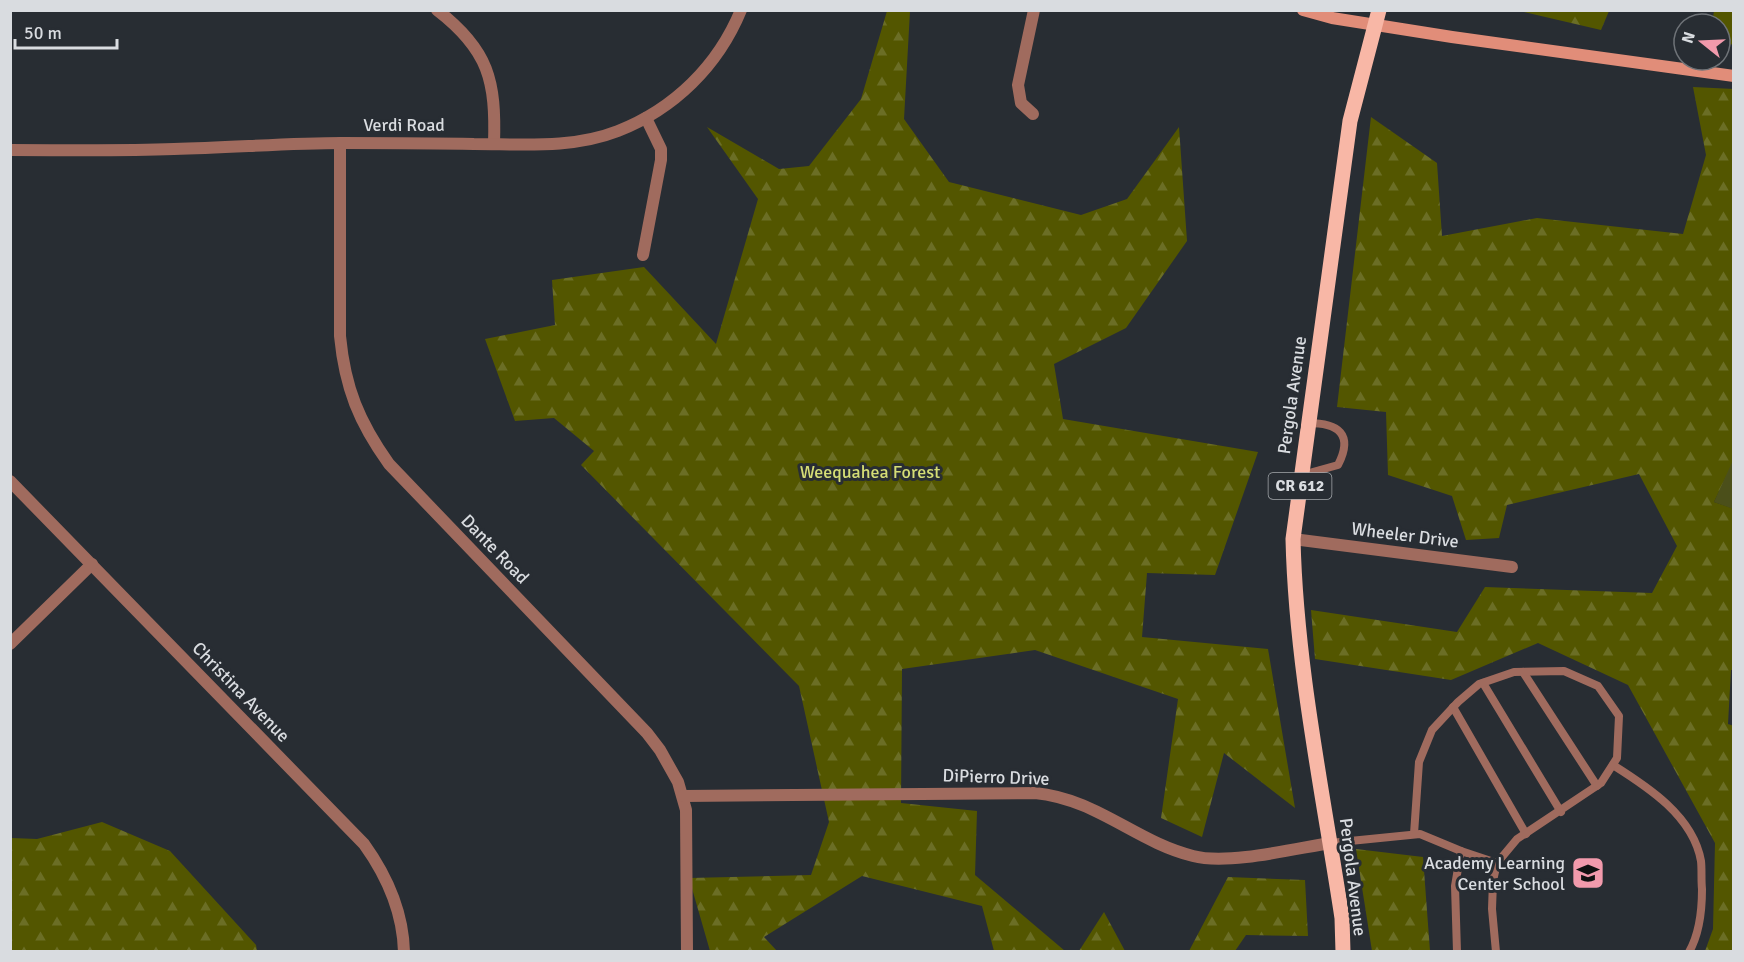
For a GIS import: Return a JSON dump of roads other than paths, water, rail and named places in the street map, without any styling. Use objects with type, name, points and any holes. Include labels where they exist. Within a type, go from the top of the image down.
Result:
[{"type":"main road","name":"Pergola Avenue","points":[[1342,951],[1342,918],[1301,653],[1294,588],[1293,539],[1350,121],[1377,17]]},
{"type":"street","points":[[437,10],[459,29],[482,56],[494,103],[494,144]]},
{"type":"street","name":"Verdi Road","points":[[10,150],[176,149],[340,143],[542,145],[572,142],[610,134],[646,118],[678,96],[708,67],[732,31],[741,10]]},
{"type":"street","points":[[1033,114],[1021,103],[1018,85],[1034,10]]},
{"type":"street","points":[[1303,10],[1332,18],[1377,17],[1452,37],[1734,76]]},
{"type":"street","points":[[643,255],[661,160],[661,149],[646,118]]},
{"type":"street","name":"Dante Road","points":[[340,143],[340,336],[347,381],[362,421],[389,465],[647,733],[671,767],[686,810],[687,951]]},
{"type":"street","name":"Christina Avenue","points":[[10,481],[364,844],[390,887],[399,915],[404,951]]},
{"type":"street","name":"Wheeler Drive","points":[[1293,539],[1512,567]]},
{"type":"street","points":[[10,644],[92,564]]},
{"type":"street","name":"DiPierro Drive","points":[[683,796],[1050,795],[1083,804],[1166,846],[1195,857],[1226,858],[1330,843]]},
{"type":"lane","points":[[1302,475],[1338,465],[1343,456],[1342,435],[1336,427],[1328,424],[1308,423]]},
{"type":"lane","points":[[1414,834],[1419,762],[1432,730],[1453,707],[1483,683],[1514,672],[1564,670],[1598,686],[1619,716],[1617,758],[1601,783],[1561,812],[1517,839],[1497,863],[1493,881],[1492,909],[1496,951]]},
{"type":"lane","points":[[1523,672],[1597,786]]},
{"type":"lane","points":[[1483,683],[1561,812]]},
{"type":"lane","points":[[1453,707],[1526,834]]},
{"type":"lane","points":[[1613,765],[1644,784],[1684,822],[1695,843],[1701,860],[1702,907],[1694,943],[1689,951]]},
{"type":"lane","points":[[1330,843],[1420,834],[1497,863]]},
{"type":"lane","points":[[1457,951],[1455,886],[1461,851]]},
{"type":"place","name":"Academy Learning Center School","points":[[1588,873]]},
{"type":"park label","name":"Weequahea Forest","points":[[870,472]]}]
